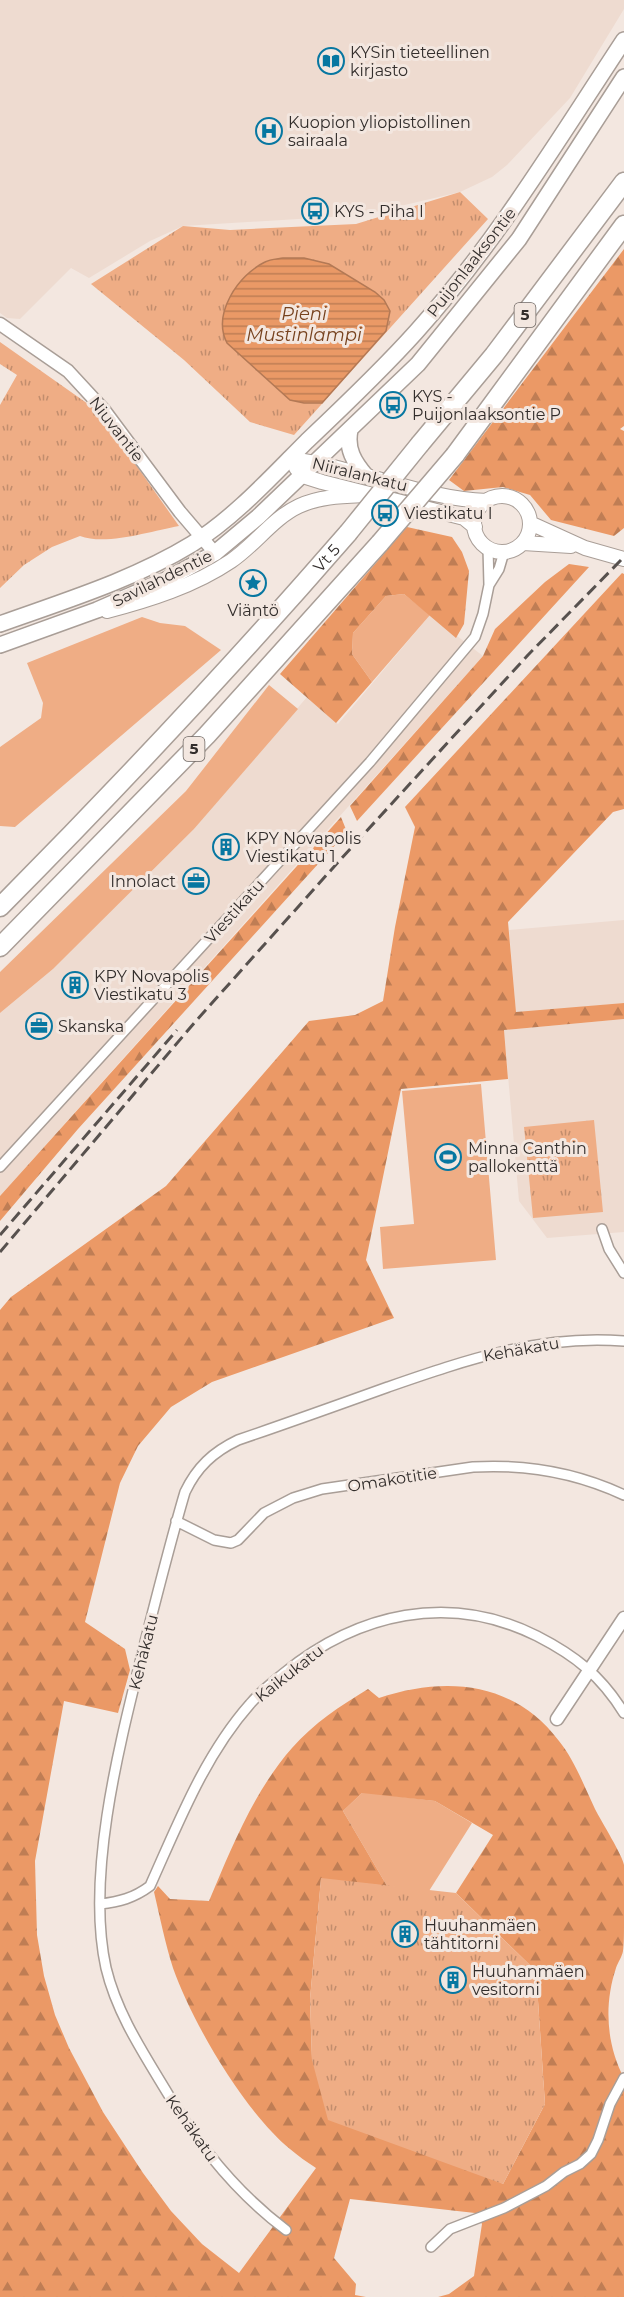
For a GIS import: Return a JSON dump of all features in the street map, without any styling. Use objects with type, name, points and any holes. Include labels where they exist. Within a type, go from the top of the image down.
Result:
[{"type":"highway","name":"Vt 5","points":[[0,907],[95,811],[279,613],[348,533],[494,355],[624,182]]},
{"type":"highway","name":"Vt 5","points":[[0,948],[207,735],[380,543],[455,455],[624,225]]},
{"type":"main road","name":"Puijonlaaksontie","points":[[289,459],[416,333],[441,302],[513,209],[624,40]]},
{"type":"main road","name":"Puijonlaaksontie","points":[[303,476],[418,364],[519,239],[624,77]]},
{"type":"main road","points":[[350,430],[351,453],[366,476]]},
{"type":"main road","name":"Niiralankatu","points":[[289,459],[317,462],[452,497],[487,501]]},
{"type":"main road","name":"Niiralankatu","points":[[289,459],[303,476],[367,495],[454,515],[469,520],[475,527]]},
{"type":"main road","name":"Savilahdentie","points":[[0,624],[147,567],[201,538],[222,522],[289,459]]},
{"type":"main road","name":"Savilahdentie","points":[[0,645],[143,591],[215,553],[303,476]]},
{"type":"main road","points":[[50,627],[141,602],[201,578],[231,562],[298,506],[318,500],[367,495]]},
{"type":"main road","points":[[500,497],[514,500],[526,511],[530,523],[528,536],[524,543],[514,550],[504,552],[488,548],[480,540],[475,527],[476,515],[487,501],[500,497]]},
{"type":"main road","points":[[530,523],[585,548],[624,559]]},
{"type":"main road","points":[[524,543],[585,548]]},
{"type":"street","name":"Niuvantie","points":[[0,324],[68,371],[97,402],[215,553]]},
{"type":"street","name":"Viestikatu","points":[[0,1167],[370,762],[475,637],[489,585],[488,548]]},
{"type":"street","name":"Viestikatu","points":[[489,585],[499,569],[504,552]]},
{"type":"street","points":[[602,1229],[609,1249],[624,1273]]},
{"type":"street","name":"Kehäkatu","points":[[286,2230],[230,2179],[192,2134],[125,2022],[106,1968],[99,1904],[106,1828],[119,1752],[185,1492],[195,1474],[212,1455],[237,1440],[483,1355],[557,1341],[624,1341]]},
{"type":"street","name":"Omakotitie","points":[[176,1521],[214,1540],[231,1543],[238,1540],[264,1513],[293,1498],[322,1489],[473,1467],[541,1469],[605,1486],[624,1495]]},
{"type":"street","name":"Kaikukatu","points":[[99,1904],[119,1902],[137,1896],[150,1886],[202,1775],[251,1702],[305,1656],[340,1636],[376,1622],[429,1612],[488,1617],[548,1641],[590,1669],[624,1713]]},
{"type":"street","points":[[557,1719],[624,1618]]},
{"type":"street","points":[[431,2247],[450,2229],[504,2208],[546,2186],[564,2172],[580,2164],[591,2154],[610,2104],[624,2078]]},
{"type":"shaded area","name":"Kuopion yliopistollinen sairaala","points":[[0,0],[624,0],[624,9],[570,98],[507,165],[492,177],[460,192],[362,215],[183,226],[150,241],[89,278],[71,268],[20,319],[7,318],[0,313]]},
{"type":"shaded area","points":[[430,615],[483,656],[0,1196],[0,1013],[53,969],[194,829],[307,697],[338,724]]},
{"type":"shaded area","points":[[624,920],[624,1003],[516,1013],[509,930]]},
{"type":"shaded area","points":[[624,1019],[624,1232],[547,1238],[519,1201],[504,1030]]},
{"type":"green space","points":[[460,192],[488,219],[294,435],[250,422],[184,360],[91,284],[183,226],[230,230],[356,224]]},
{"type":"green space","points":[[624,249],[624,426],[620,429],[624,431],[624,528],[614,536],[551,520],[530,495],[503,487],[464,491],[449,480]]},
{"type":"green space","points":[[0,342],[98,411],[179,526],[115,539],[91,539],[80,536],[52,547],[24,565],[0,588],[0,405],[17,375],[0,364]]},
{"type":"green space","points":[[407,527],[452,537],[462,552],[469,571],[464,624],[456,638],[404,594],[386,596],[353,633],[352,654],[372,682],[336,723],[280,674]]},
{"type":"green space","points":[[569,564],[589,567],[357,821],[350,806],[483,656],[495,629],[545,582]]},
{"type":"green space","points":[[622,573],[624,574],[624,809],[613,812],[508,922],[516,1012],[624,1003],[624,1019],[504,1030],[508,1079],[401,1089],[366,1260],[394,1318],[212,1382],[171,1407],[138,1446],[120,1483],[85,1622],[125,1649],[130,1670],[118,1713],[64,1701],[35,1861],[37,1935],[44,1976],[55,2015],[69,2048],[103,2112],[171,2211],[202,2244],[239,2273],[316,2168],[290,2149],[255,2113],[207,2040],[193,2015],[173,1968],[154,1892],[158,1886],[170,1899],[209,1901],[245,1821],[278,1765],[300,1739],[318,1723],[368,1689],[379,1698],[404,1691],[453,1686],[500,1695],[521,1706],[541,1721],[565,1749],[624,1865],[623,1948],[612,1982],[609,2024],[613,2052],[624,2078],[624,2297],[438,2297],[449,2294],[474,2276],[482,2224],[475,2213],[350,2199],[334,2258],[356,2284],[355,2295],[366,2297],[0,2297],[0,1310],[11,1297],[166,1186],[309,1021],[355,1015],[383,1001],[415,827],[405,807]],"holes":[[[362,1793],[435,1801],[493,1835],[456,1893],[536,1971],[545,2104],[503,2184],[312,2060],[310,1999],[321,1879],[387,1886],[343,1811]]]},
{"type":"green space","points":[[404,594],[430,615],[372,682],[352,654],[353,633],[386,596]]},
{"type":"green space","points":[[142,617],[160,623],[185,626],[221,650],[15,827],[0,826],[0,747],[41,718],[43,703],[27,663]]},
{"type":"green space","points":[[269,685],[298,709],[194,829],[53,969],[0,1013],[0,972],[186,791]]},
{"type":"green space","points":[[341,817],[347,832],[78,1129],[0,1221],[0,1196]]},
{"type":"green space","name":"Minna Canthin pallokenttä","points":[[481,1084],[496,1260],[383,1269],[380,1227],[414,1224],[402,1091]]},
{"type":"green space","points":[[594,1120],[603,1212],[533,1218],[524,1127]]},
{"type":"green space","points":[[363,1792],[435,1801],[472,1823],[429,1891],[387,1886],[343,1811]]},
{"type":"green space","points":[[321,1878],[456,1893],[536,1971],[545,2104],[503,2184],[328,2120],[312,2060],[310,1999]]},
{"type":"water","name":"Pieni Mustinlampi","points":[[304,258],[329,264],[375,292],[384,300],[390,311],[386,331],[322,403],[290,400],[227,343],[223,332],[225,308],[237,286],[255,268],[269,260]]},
{"type":"railway","points":[[0,1252],[195,1022],[340,860],[528,655],[624,557]]},
{"type":"railway","points":[[0,1235],[177,1030]]},
{"type":"place","name":"KYSin tieteellinen kirjasto","points":[[331,61]]},
{"type":"place","name":"Kuopion yliopistollinen sairaala","points":[[269,131]]},
{"type":"place","name":"KYS - Piha I","points":[[315,211]]},
{"type":"place","name":"KYS - Puijonlaaksontie P","points":[[393,405]]},
{"type":"place","name":"Viestikatu I","points":[[385,513]]},
{"type":"place","name":"Viäntö","points":[[253,583]]},
{"type":"place","name":"KPY Novapolis Viestikatu 1","points":[[226,847]]},
{"type":"place","name":"Innolact","points":[[196,881]]},
{"type":"place","name":"KPY Novapolis Viestikatu 3","points":[[75,985]]},
{"type":"place","name":"Skanska","points":[[39,1026]]},
{"type":"place","name":"Minna Canthin pallokenttä","points":[[448,1157]]},
{"type":"place","name":"Huuhanmäen tähtitorni","points":[[405,1934]]},
{"type":"place","name":"Huuhanmäen vesitorni","points":[[453,1980]]}]
